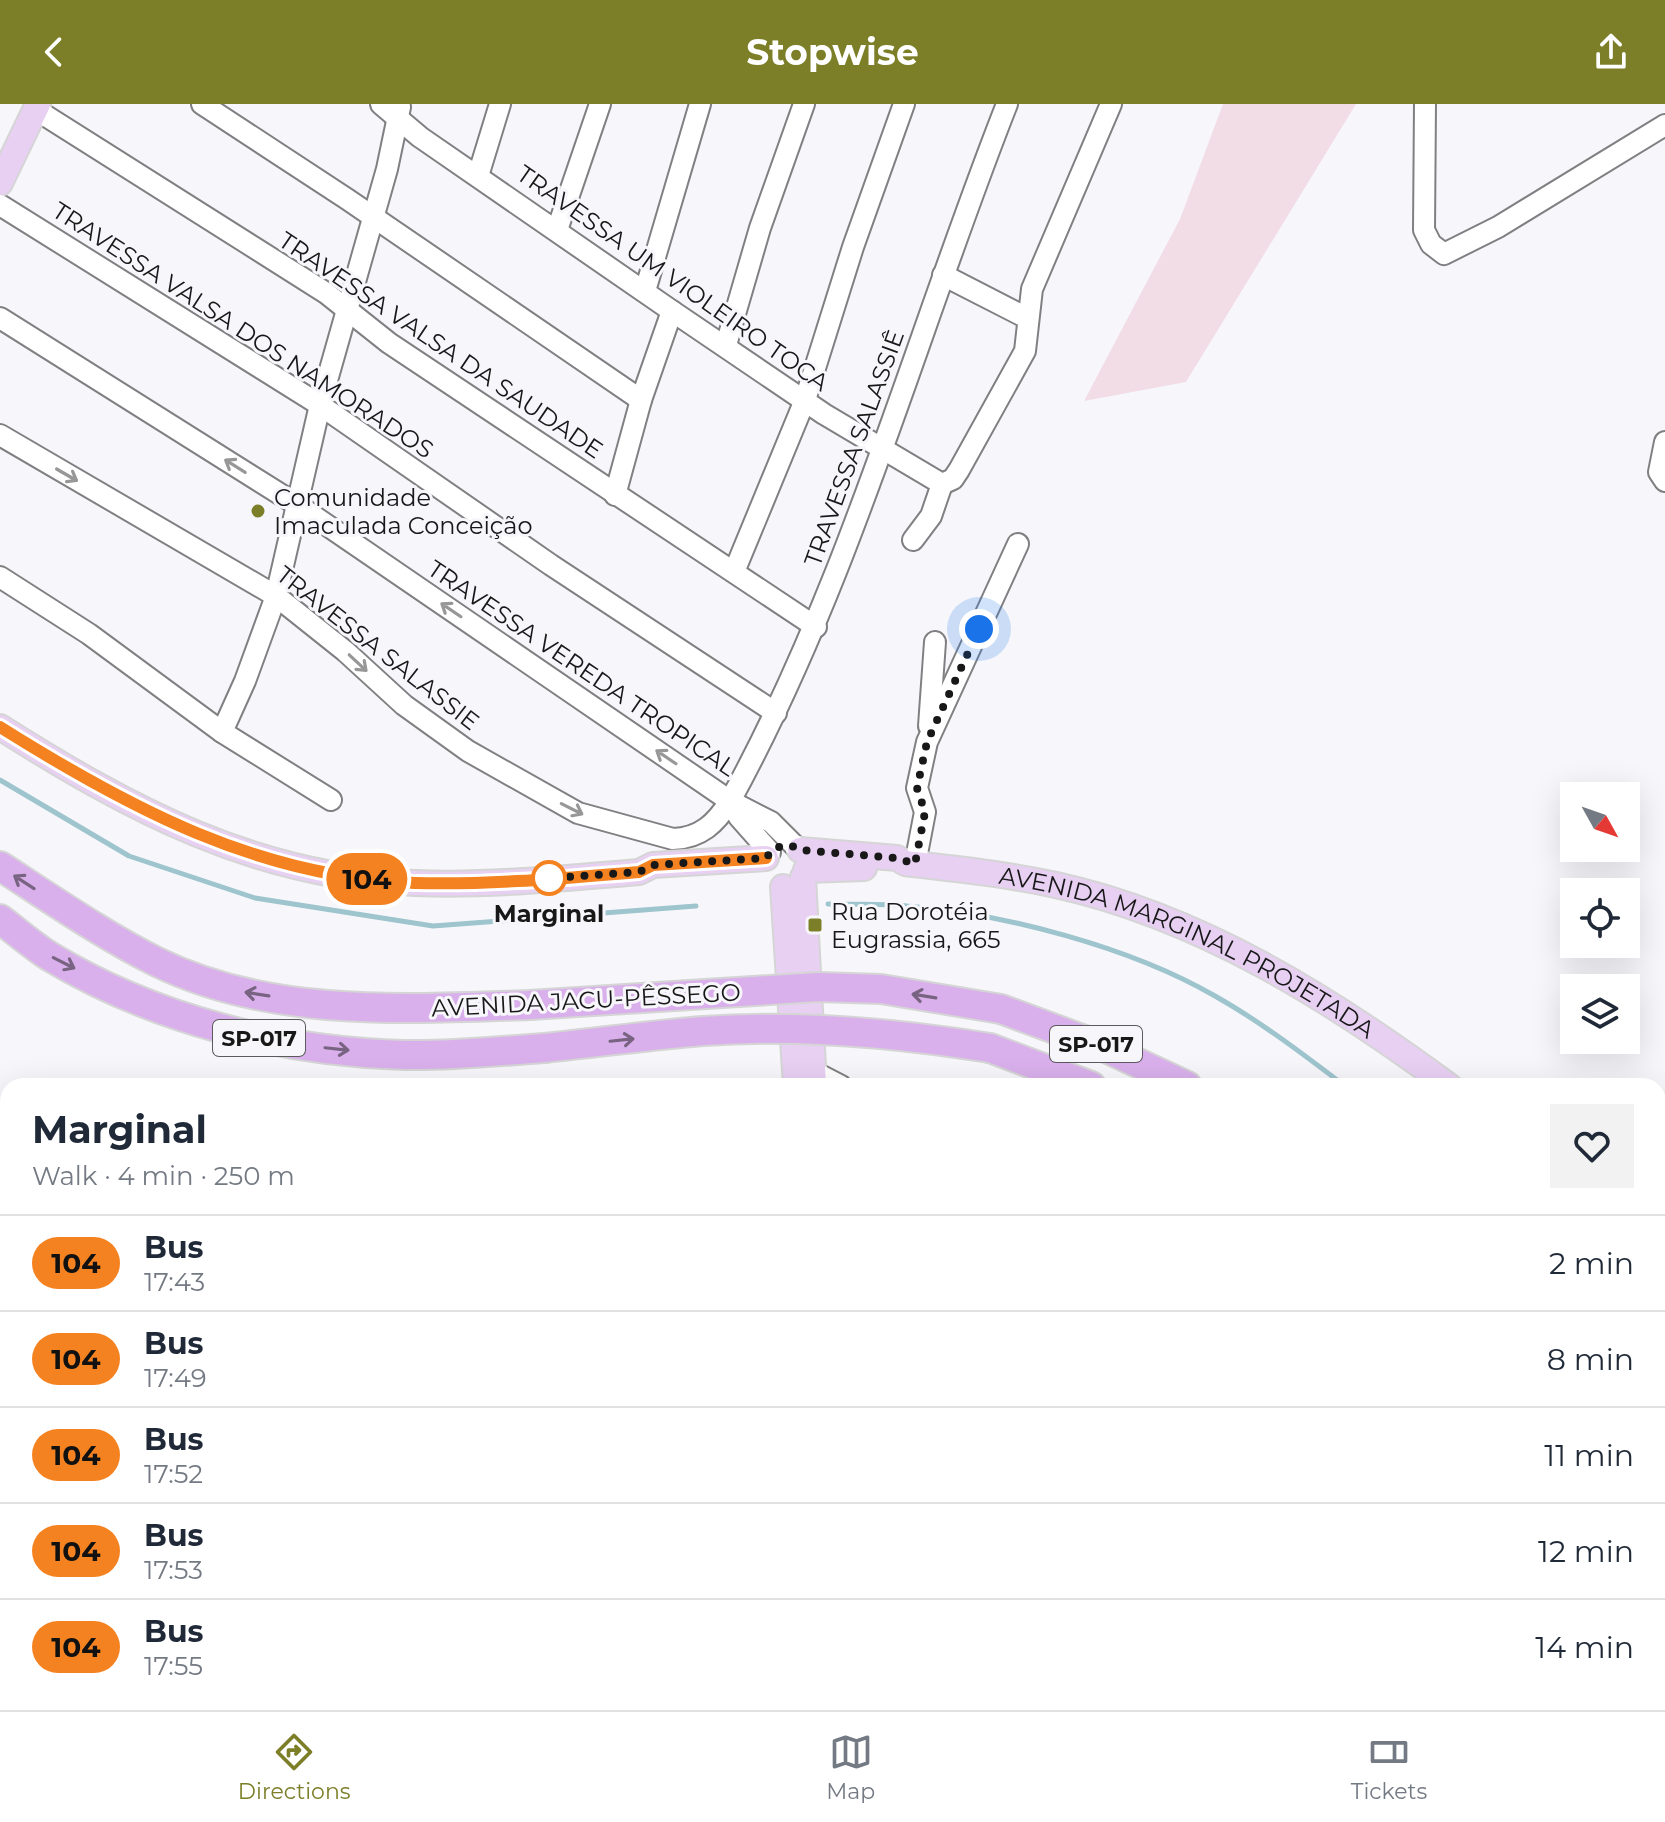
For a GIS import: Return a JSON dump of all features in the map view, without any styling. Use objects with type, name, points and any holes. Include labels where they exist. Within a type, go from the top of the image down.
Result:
[{"type":"highway","name":"AVENIDA JACU-PÊSSEGO","points":[[0,866],[158,962],[238,991],[315,1003],[406,1009],[530,1005],[818,987],[881,989],[1001,1009],[1106,1048],[1170,1078]]},
{"type":"highway","name":"AVENIDA JACU-PÊSSEGO","points":[[0,919],[48,955],[121,992],[252,1036],[329,1049],[405,1055],[544,1048],[705,1031],[797,1030],[901,1034],[990,1048],[1070,1078]]},
{"type":"main road","points":[[1,176],[36,107]]},
{"type":"main road","name":"AVENIDA MARGINAL PROJETADA","points":[[0,727],[99,788],[165,822],[234,850],[289,866],[348,877],[414,883],[639,872],[652,878],[786,864],[897,858],[910,864],[1058,885],[1124,905],[1210,938],[1368,1026],[1438,1078]]},
{"type":"main road","points":[[786,864],[807,1078]]},
{"type":"street","points":[[202,104],[373,216],[641,400]]},
{"type":"street","points":[[478,176],[500,104]]},
{"type":"street","points":[[557,230],[600,104]]},
{"type":"street","points":[[645,291],[700,104]]},
{"type":"street","points":[[726,345],[760,228],[804,104]]},
{"type":"street","points":[[734,572],[805,400],[853,247],[904,104]]},
{"type":"street","name":"TRAVESSA SALASSIÊ","points":[[730,801],[816,627],[1007,104]]},
{"type":"street","points":[[913,540],[931,516],[942,484],[953,479],[959,470],[1025,351],[1032,289],[1111,104]]},
{"type":"street","points":[[1425,104],[1424,230],[1431,244],[1444,254],[1498,227],[1665,125]]},
{"type":"street","name":"TRAVESSA VALSA DA SAUDADE","points":[[36,107],[346,309],[389,343],[816,627]]},
{"type":"street","points":[[222,732],[245,681],[276,596],[320,405],[373,216],[393,108]]},
{"type":"street","name":"TRAVESSA UM VIOLEIRO TOCA","points":[[393,108],[420,137],[672,311],[883,450],[942,484]]},
{"type":"street","name":"TRAVESSA VALSA DOS NAMORADOS","points":[[0,205],[320,405],[551,565],[776,713]]},
{"type":"street","points":[[943,275],[1027,318]]},
{"type":"street","points":[[615,495],[641,400],[672,311]]},
{"type":"street","name":"TRAVESSA VEREDA TROPICAL","points":[[0,318],[299,506],[730,801],[771,822],[786,864]]},
{"type":"street","name":"TRAVESSA SALASSIE","points":[[0,435],[276,596],[432,727],[578,813],[673,839],[686,838],[717,821],[730,801]]},
{"type":"street","points":[[1665,442],[1659,472],[1665,481]]},
{"type":"street","points":[[927,742],[1018,544]]},
{"type":"street","points":[[0,577],[89,634],[222,732],[331,800]]},
{"type":"street","points":[[910,864],[925,812],[917,788],[927,742],[935,642]]},
{"type":"shaded area","points":[[1223,104],[1356,104],[1186,382],[1084,401],[1180,219]]},
{"type":"waterway","points":[[0,780],[129,856],[255,898],[433,926],[696,906]]},
{"type":"waterway","points":[[828,904],[945,910],[1025,925],[1106,948],[1145,962],[1215,996],[1265,1027],[1335,1078]]},
{"type":"bus line","name":"104","points":[[0,727],[99,788],[191,834],[289,866],[348,877],[414,883],[484,882],[639,872],[653,865],[766,858]]},
{"type":"place","name":"Comunidade Imaculada Conceição","points":[[258,511]]},
{"type":"place","name":"Marginal","points":[[549,878]]},
{"type":"place","name":"Rua Dorotéia Eugrassia, 665","points":[[815,925]]},
{"type":"route","points":[[549,878],[538,879],[639,872],[653,865],[766,858],[774,848],[784,844],[800,850],[897,858],[915,864],[925,812],[917,788],[927,742],[979,629]]}]
